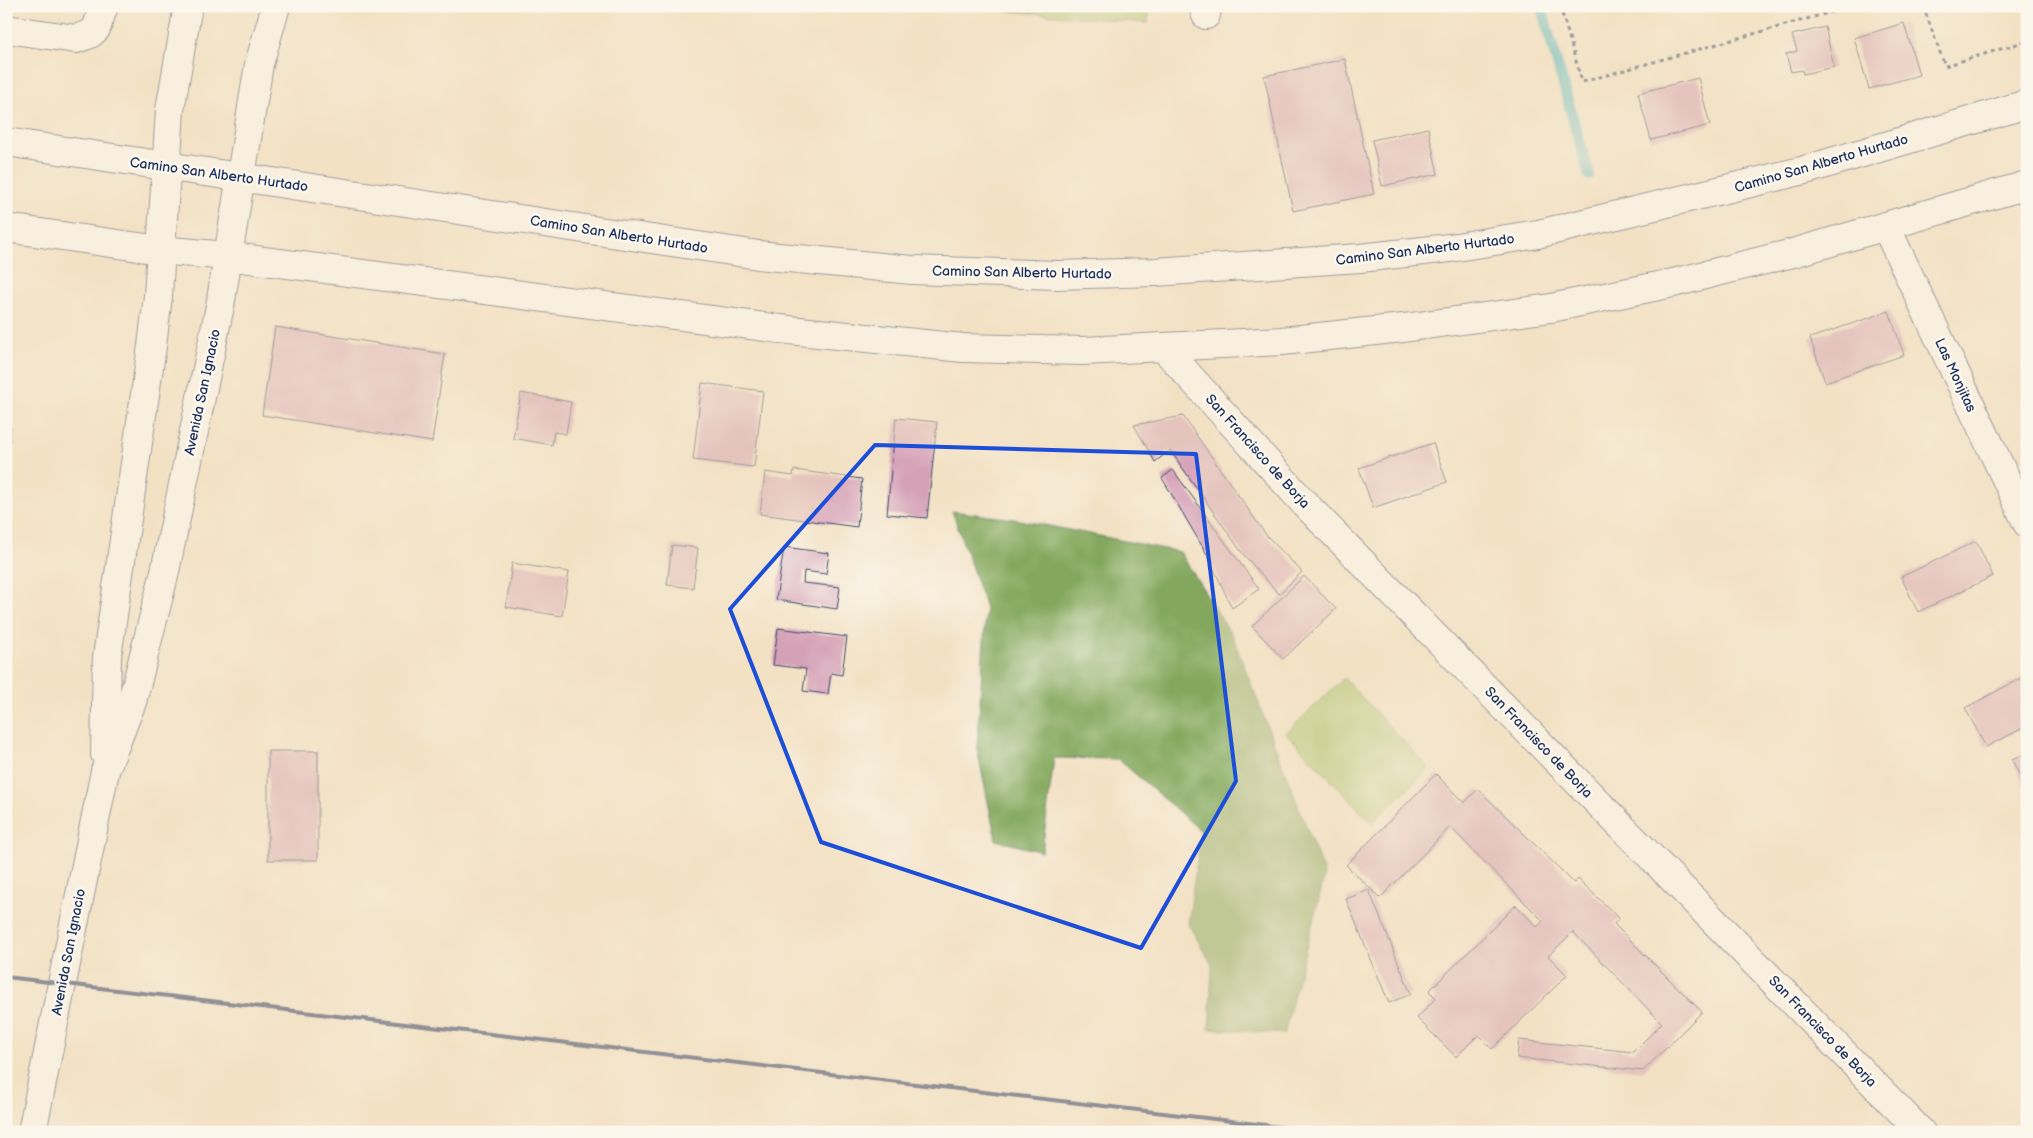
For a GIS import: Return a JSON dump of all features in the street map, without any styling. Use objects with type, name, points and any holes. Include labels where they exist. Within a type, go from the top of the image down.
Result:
[{"type":"main road","points":[[6,29],[76,39],[90,34],[96,29],[104,6]]},
{"type":"main road","name":"Avenida San Ignacio","points":[[105,771],[107,657],[152,346],[158,296],[170,110],[188,6]]},
{"type":"main road","name":"Avenida San Ignacio","points":[[32,1132],[105,771],[132,702],[162,585],[220,306],[259,64],[276,6]]},
{"type":"main road","name":"Camino San Alberto Hurtado","points":[[6,142],[758,256],[912,270],[1057,275],[1155,272],[1360,258],[1450,248],[1538,234],[1805,170],[2027,104]]},
{"type":"main road","points":[[6,228],[160,250],[227,256],[780,329],[963,348],[1083,351],[1282,342],[1551,308],[1673,283],[1793,253],[2027,185]]},
{"type":"main road","name":"Las Monjitas","points":[[1886,227],[2027,523]]},
{"type":"main road","name":"San Francisco de Borja","points":[[1163,347],[1312,511],[1922,1132]]},
{"type":"path","points":[[1560,6],[1582,82],[1853,6]]},
{"type":"path","points":[[1923,6],[1945,66],[2027,41]]},
{"type":"highlighted area","points":[[875,445],[1196,454],[1236,781],[1141,948],[821,842],[730,609]]},
{"type":"green space","points":[[1006,6],[1149,6],[1148,23],[1005,11]]},
{"type":"green space","points":[[952,511],[1014,519],[1180,552],[1233,637],[1325,875],[1284,1034],[1209,1029],[1212,965],[1188,924],[1201,831],[1118,759],[1054,758],[1042,852],[996,840],[977,749],[986,608]]},
{"type":"green space","points":[[1344,678],[1429,768],[1372,823],[1286,733]]},
{"type":"building","points":[[1904,23],[1919,75],[1869,89],[1854,38]]},
{"type":"building","points":[[1825,27],[1834,67],[1803,74],[1802,70],[1791,72],[1786,54],[1797,51],[1792,35]]},
{"type":"building","points":[[1345,59],[1374,194],[1293,211],[1264,76]]},
{"type":"building","points":[[1698,78],[1710,125],[1651,140],[1638,93]]},
{"type":"building","points":[[1428,128],[1438,174],[1382,186],[1372,140]]},
{"type":"building","points":[[1889,311],[1904,355],[1825,382],[1810,338]]},
{"type":"building","points":[[275,327],[445,354],[432,442],[262,415]]},
{"type":"building","points":[[702,383],[763,391],[754,467],[693,460]]},
{"type":"building","points":[[521,393],[571,402],[566,434],[554,432],[552,445],[513,438]]},
{"type":"building","points":[[1183,416],[1266,535],[1302,572],[1279,594],[1243,554],[1170,450],[1155,462],[1134,425]]},
{"type":"building","points":[[896,418],[937,422],[927,518],[887,514]]},
{"type":"building","points":[[6,427],[11,427],[8,476],[6,475]]},
{"type":"building","points":[[1433,443],[1447,482],[1373,508],[1359,468]]},
{"type":"building","points":[[794,470],[862,479],[857,527],[760,514],[765,472],[793,476]]},
{"type":"building","points":[[1173,470],[1259,589],[1232,608],[1208,556],[1162,478]]},
{"type":"building","points":[[1976,541],[1993,576],[1918,612],[1901,577]]},
{"type":"building","points":[[672,545],[698,548],[693,588],[667,585]]},
{"type":"building","points":[[784,547],[829,553],[826,574],[804,571],[803,583],[840,587],[837,609],[776,600]]},
{"type":"building","points":[[512,563],[569,572],[562,616],[506,607]]},
{"type":"building","points":[[1304,576],[1336,609],[1283,659],[1252,626]]},
{"type":"building","points":[[778,628],[847,637],[842,675],[831,673],[828,694],[803,691],[806,669],[773,665]]},
{"type":"building","points":[[2027,675],[2027,726],[1986,747],[1965,708]]},
{"type":"building","points":[[268,751],[318,751],[318,860],[268,860]]},
{"type":"building","points":[[2027,753],[2027,791],[2012,760]]},
{"type":"building","points":[[1436,774],[1464,803],[1478,789],[1574,883],[1578,879],[1619,918],[1614,924],[1702,1012],[1643,1071],[1517,1058],[1519,1040],[1633,1052],[1662,1023],[1573,932],[1548,956],[1567,975],[1492,1049],[1478,1035],[1456,1057],[1417,1018],[1436,998],[1429,991],[1516,905],[1537,927],[1543,921],[1450,827],[1380,898],[1346,865]]},
{"type":"building","points":[[1369,890],[1411,994],[1389,1003],[1346,899]]},
{"type":"waterway","points":[[1541,6],[1589,175]]},
{"type":"railway","points":[[6,977],[1324,1132]]}]
